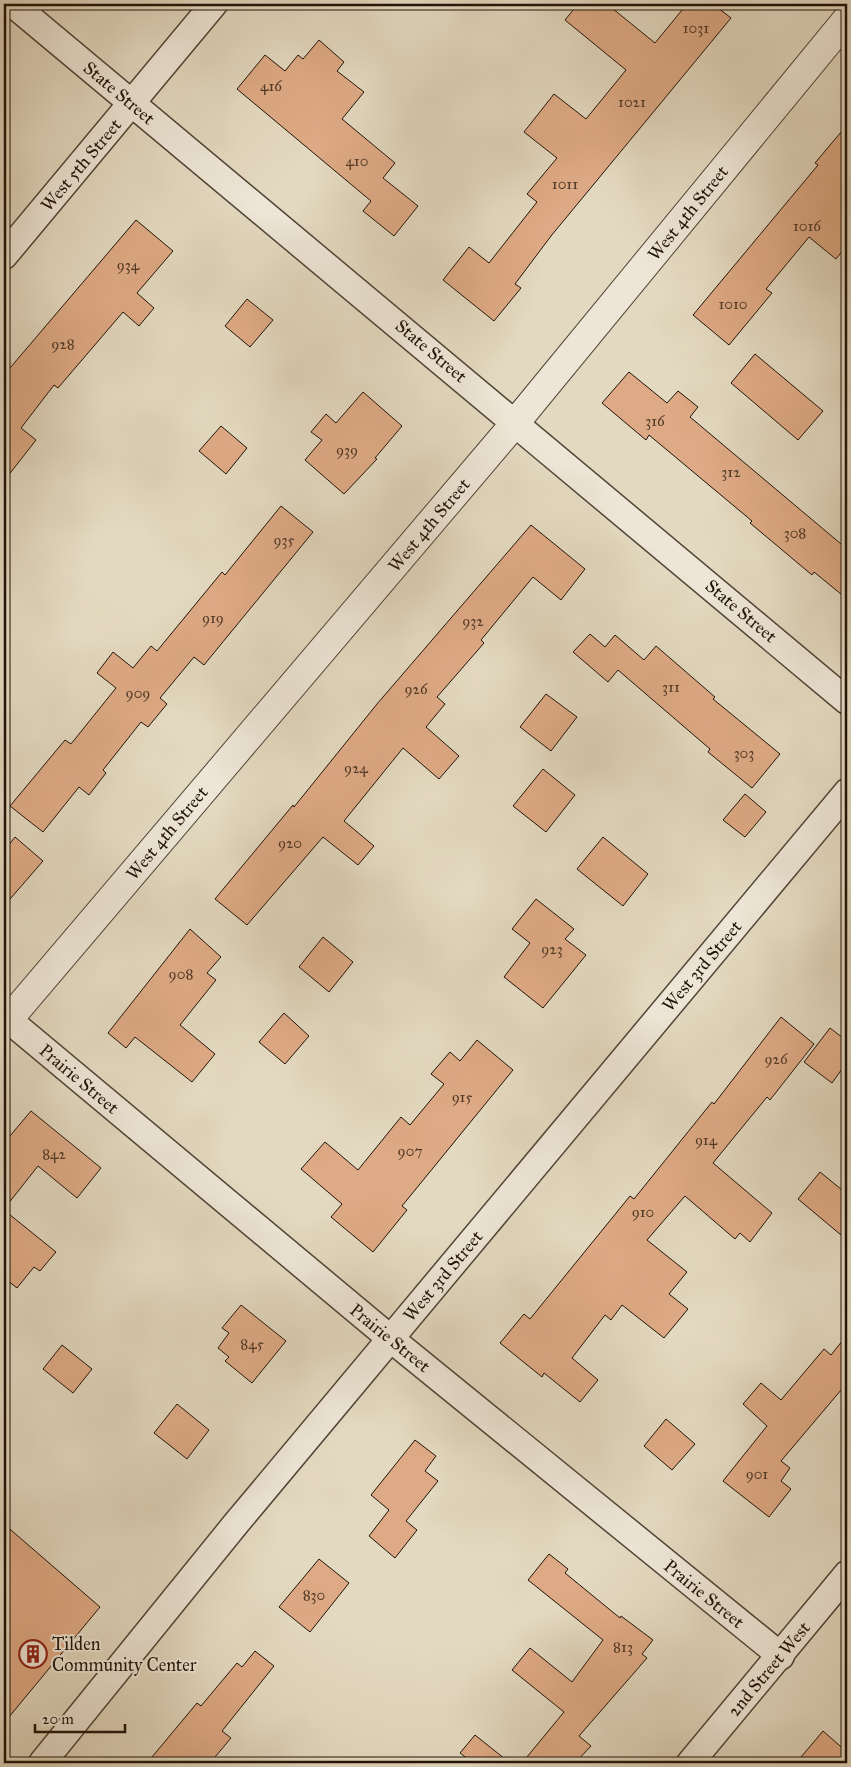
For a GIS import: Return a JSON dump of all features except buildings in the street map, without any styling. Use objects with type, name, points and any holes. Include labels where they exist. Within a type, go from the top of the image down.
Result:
[{"type":"street","name":"State Street","points":[[13,4],[516,422],[847,701]]},
{"type":"street","name":"West 5th Street","points":[[4,256],[214,4]]},
{"type":"street","name":"West 4th Street","points":[[5,1020],[516,422],[847,19]]},
{"type":"street","name":"West 3rd Street","points":[[42,1763],[234,1526],[847,792]]},
{"type":"street","name":"Prairie Street","points":[[5,1020],[391,1339],[780,1656]]},
{"type":"street","name":"2nd Street West","points":[[690,1763],[847,1574]]},
{"type":"place","name":"Tilden Community Center","points":[[33,1654]]}]
